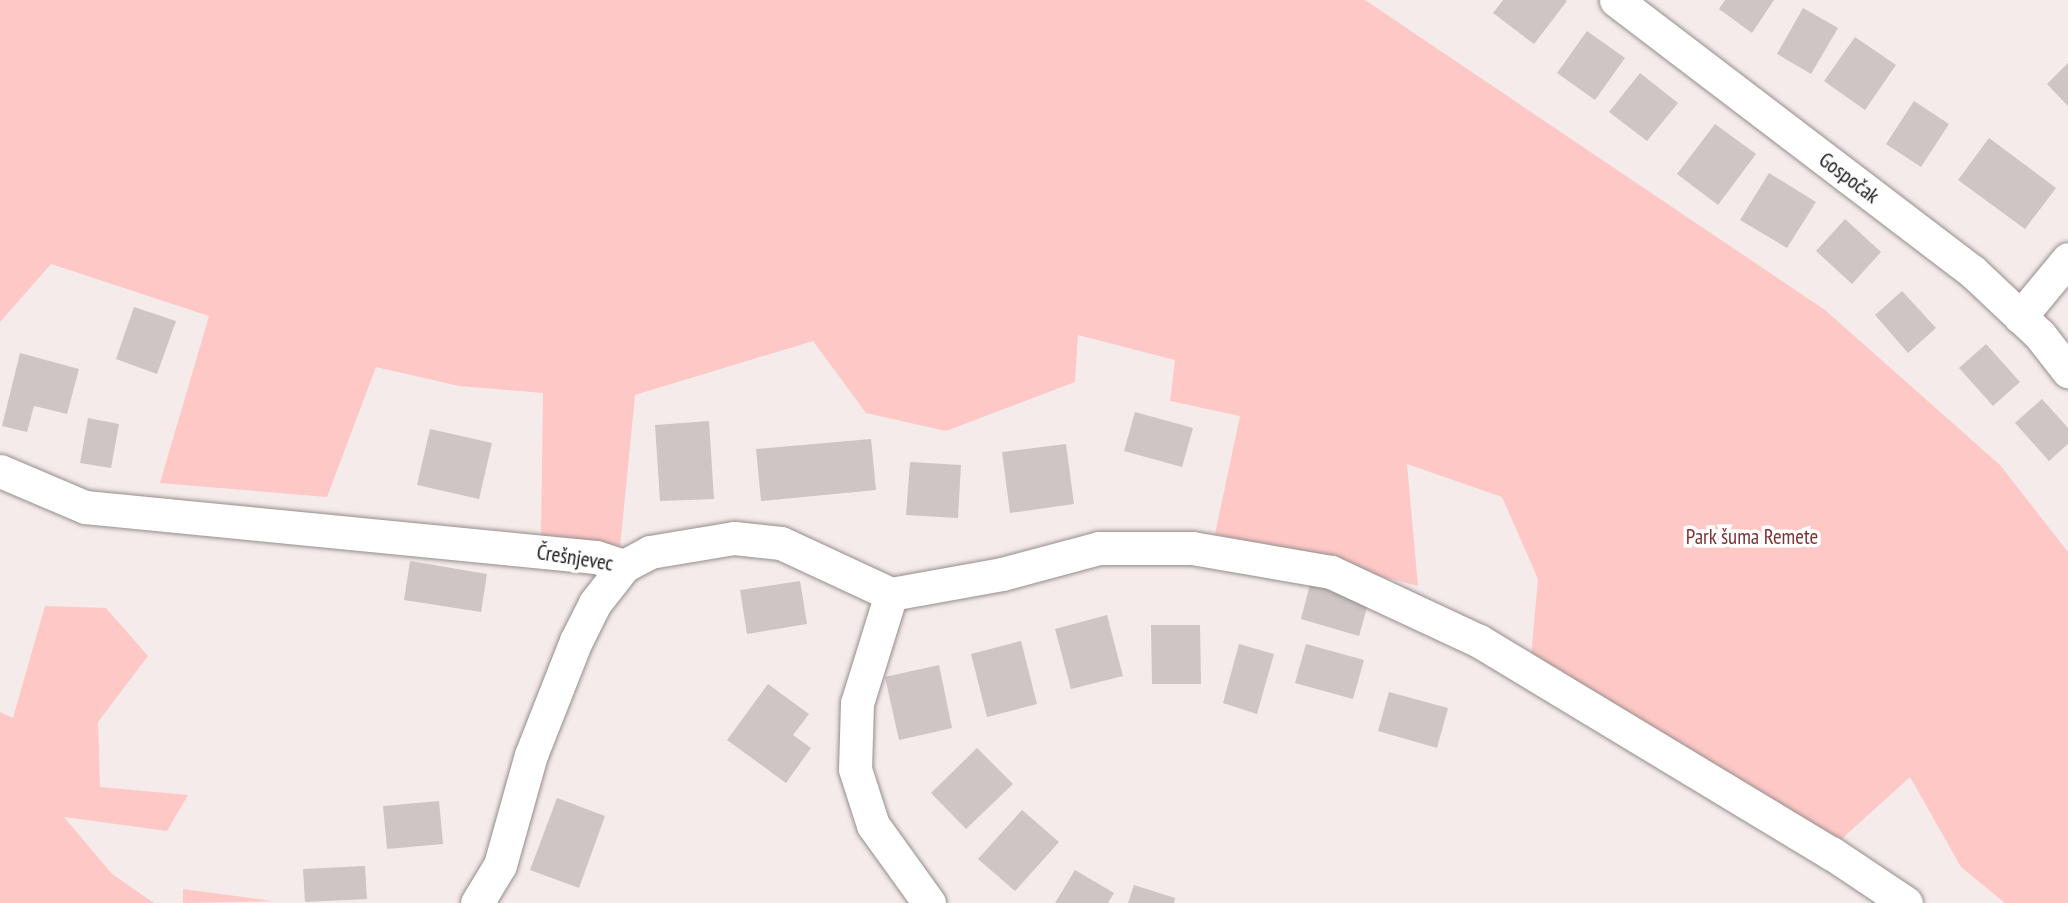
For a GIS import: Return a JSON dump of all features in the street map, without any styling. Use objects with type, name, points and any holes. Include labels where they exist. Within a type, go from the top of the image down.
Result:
[{"type":"street","name":"Gospočak","points":[[1616,0],[1972,271],[2020,317],[2068,371]]},
{"type":"street","points":[[2020,317],[2068,260]]},
{"type":"street","name":"Črešnjevec","points":[[0,471],[85,507],[596,557],[624,566],[650,552],[734,538],[781,543],[891,594]]},
{"type":"street","points":[[929,903],[873,825],[855,769],[857,703],[891,594],[1002,574],[1099,548],[1192,548],[1331,572],[1479,641],[1831,853],[1906,903]]},
{"type":"street","points":[[477,903],[500,865],[531,755],[576,642],[595,603],[624,566]]},
{"type":"green space","name":"Park šuma Remete","points":[[0,0],[1365,0],[1825,310],[2000,465],[2068,552],[2068,903],[2005,903],[1961,867],[1910,777],[1835,845],[1531,657],[1538,579],[1502,497],[1407,464],[1418,586],[1215,534],[1240,416],[1170,401],[1175,360],[1078,335],[1075,382],[946,431],[866,413],[813,341],[635,395],[620,548],[541,540],[543,393],[459,386],[376,367],[327,497],[160,483],[209,316],[51,264],[0,322]]},
{"type":"green space","points":[[45,606],[106,608],[148,656],[98,722],[100,787],[188,795],[167,831],[64,817],[112,874],[154,903],[0,903],[0,712],[13,718]]},
{"type":"green space","points":[[183,889],[273,901],[183,903]]},
{"type":"building","points":[[1503,0],[1567,1],[1534,44],[1493,13]]},
{"type":"building","points":[[1725,0],[1774,0],[1752,33],[1719,9]]},
{"type":"building","points":[[1803,8],[1838,28],[1811,74],[1777,54]]},
{"type":"building","points":[[1587,31],[1625,58],[1595,100],[1557,73]]},
{"type":"building","points":[[1855,37],[1896,65],[1865,110],[1824,81]]},
{"type":"building","points":[[2068,63],[2068,106],[2047,84]]},
{"type":"building","points":[[1640,73],[1678,103],[1647,141],[1609,112]]},
{"type":"building","points":[[1914,101],[1949,124],[1921,167],[1886,144]]},
{"type":"building","points":[[1715,124],[1756,154],[1718,205],[1677,174]]},
{"type":"building","points":[[1989,138],[2056,188],[2025,229],[1958,180]]},
{"type":"building","points":[[1769,173],[1816,202],[1787,248],[1740,220]]},
{"type":"building","points":[[1845,219],[1881,252],[1852,284],[1816,251]]},
{"type":"building","points":[[1902,291],[1936,328],[1908,353],[1875,315]]},
{"type":"building","points":[[134,307],[176,321],[157,374],[116,359]]},
{"type":"building","points":[[1986,344],[2020,382],[1993,406],[1959,368]]},
{"type":"building","points":[[20,353],[79,369],[67,414],[34,406],[27,432],[2,426]]},
{"type":"building","points":[[2042,399],[2068,428],[2068,444],[2049,461],[2015,423]]},
{"type":"building","points":[[1135,412],[1193,428],[1182,467],[1124,451]]},
{"type":"building","points":[[88,418],[119,424],[111,468],[80,463]]},
{"type":"building","points":[[709,421],[714,499],[660,501],[655,425]]},
{"type":"building","points":[[430,429],[492,443],[479,499],[417,485]]},
{"type":"building","points":[[871,439],[876,490],[761,501],[756,449]]},
{"type":"building","points":[[1066,444],[1074,504],[1010,513],[1002,452]]},
{"type":"building","points":[[910,462],[961,465],[958,518],[906,515]]},
{"type":"building","points":[[410,561],[487,574],[481,612],[404,600]]},
{"type":"building","points":[[1311,580],[1370,596],[1359,636],[1301,619]]},
{"type":"building","points":[[800,581],[807,624],[747,634],[740,590]]},
{"type":"building","points":[[1107,615],[1123,676],[1071,689],[1055,629]]},
{"type":"building","points":[[1151,625],[1200,625],[1201,684],[1152,684]]},
{"type":"building","points":[[1021,641],[1037,704],[987,717],[971,654]]},
{"type":"building","points":[[1239,644],[1274,654],[1257,714],[1223,703]]},
{"type":"building","points":[[1306,644],[1364,660],[1353,699],[1295,683]]},
{"type":"building","points":[[939,665],[952,728],[899,740],[885,677]]},
{"type":"building","points":[[768,684],[809,714],[793,735],[811,748],[786,783],[727,740]]},
{"type":"building","points":[[1389,692],[1448,708],[1437,748],[1378,731]]},
{"type":"building","points":[[977,748],[1013,784],[966,829],[931,793]]},
{"type":"building","points":[[557,798],[605,816],[579,888],[530,870]]},
{"type":"building","points":[[439,801],[443,844],[387,849],[383,806]]},
{"type":"building","points":[[1022,810],[1059,842],[1015,891],[978,859]]},
{"type":"building","points":[[365,866],[367,899],[305,902],[303,869]]},
{"type":"building","points":[[1075,870],[1114,893],[1108,903],[1055,903]]},
{"type":"building","points":[[1134,885],[1175,898],[1174,903],[1128,903]]}]
